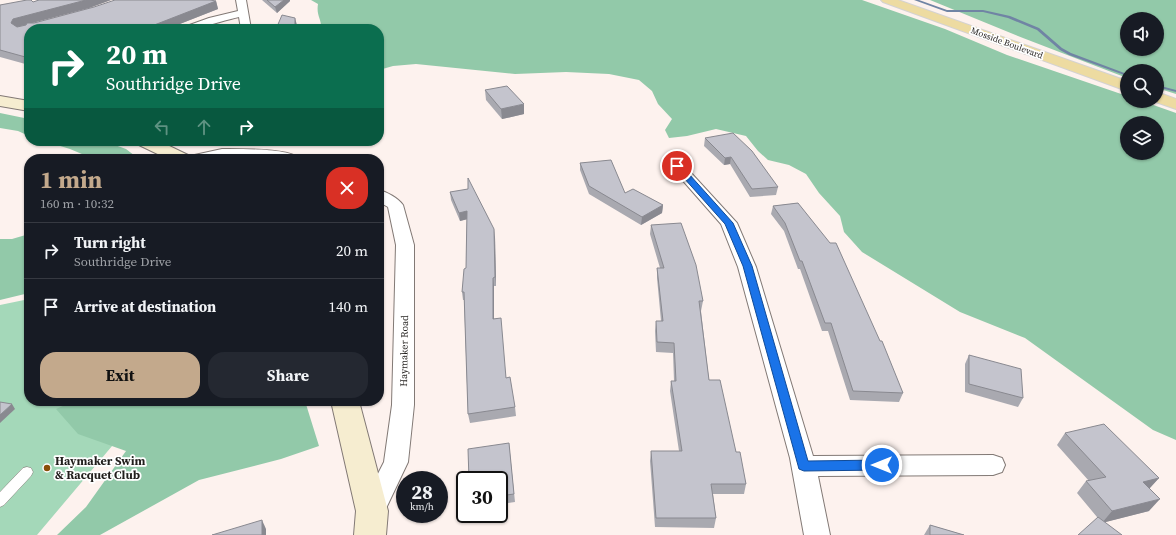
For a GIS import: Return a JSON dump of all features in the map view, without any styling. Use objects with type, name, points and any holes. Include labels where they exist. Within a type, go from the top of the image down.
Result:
[{"type":"main road","name":"Mosside Boulevard","points":[[887,0],[1120,83]]},
{"type":"main road","points":[[1164,100],[1176,104]]},
{"type":"main road","points":[[0,101],[24,105]]},
{"type":"main road","points":[[155,146],[172,154]]},
{"type":"main road","name":"Haymaker Road","points":[[347,406],[371,523]]},
{"type":"street","points":[[241,0],[245,24]]},
{"type":"street","points":[[202,24],[243,13]]},
{"type":"street","points":[[218,154],[256,154]]},
{"type":"street","points":[[677,166],[729,223],[747,266],[804,466],[817,535]]},
{"type":"street","name":"Haymaker Road","points":[[371,523],[396,462],[403,405],[405,245],[394,205],[384,198]]},
{"type":"street","points":[[804,466],[993,465]]},
{"type":"lane","points":[[0,501],[27,472]]},
{"type":"green space","points":[[311,0],[862,0],[945,29],[1007,55],[1120,94],[1120,108],[1162,108],[1176,113],[1176,440],[1153,430],[1025,338],[960,312],[862,252],[844,232],[840,216],[819,193],[806,174],[789,165],[768,160],[758,151],[746,136],[716,129],[687,136],[669,138],[665,130],[672,119],[658,104],[652,91],[639,80],[609,74],[566,72],[515,74],[416,64],[393,66],[384,69],[384,24],[321,23],[318,12],[318,4]]},
{"type":"green space","points":[[930,0],[1176,0],[1176,94],[1164,90],[1164,64],[1120,64],[1120,75]]},
{"type":"green space","points":[[0,113],[24,118],[24,134],[18,131],[0,128]]},
{"type":"green space","points":[[60,146],[118,146],[126,149],[132,154],[82,154]]},
{"type":"green space","points":[[24,235],[24,294],[0,300],[0,239],[12,239]]},
{"type":"green space","name":"Haymaker Swim & Racquet Club","points":[[24,300],[24,406],[146,406],[37,535],[0,535],[0,305]]},
{"type":"green space","points":[[63,406],[307,406],[319,446],[281,459],[199,480],[100,535],[57,535],[86,507],[126,451],[78,434],[56,409]]},
{"type":"building","points":[[27,0],[31,0],[33,2],[39,0],[86,0],[13,19],[11,23],[17,27],[24,25],[24,57],[0,50],[0,5]]},
{"type":"building","points":[[115,0],[216,1],[157,24],[26,24],[94,7]]},
{"type":"building","points":[[267,0],[284,0],[275,7]]},
{"type":"building","points":[[282,15],[295,18],[295,24],[278,24]]},
{"type":"building","points":[[507,86],[524,104],[501,109],[485,90]]},
{"type":"building","points":[[733,133],[752,151],[778,187],[752,189],[731,157],[725,158],[705,138]]},
{"type":"building","points":[[611,160],[625,193],[633,189],[663,205],[642,217],[589,186],[580,163]]},
{"type":"building","points":[[468,178],[494,229],[495,277],[493,278],[493,319],[501,318],[506,378],[510,377],[515,407],[468,414],[464,292],[462,292],[464,269],[466,268],[467,211],[459,213],[450,192],[468,189]]},
{"type":"building","points":[[798,203],[830,243],[836,243],[880,341],[882,341],[903,393],[853,391],[831,323],[825,323],[802,261],[800,261],[785,223],[773,206]]},
{"type":"building","points":[[681,223],[696,265],[703,301],[699,301],[709,380],[720,380],[736,452],[740,452],[746,484],[711,484],[716,518],[656,518],[651,451],[682,451],[671,381],[676,381],[674,343],[657,342],[656,321],[663,321],[657,268],[664,268],[651,225]]},
{"type":"building","points":[[969,355],[1021,369],[1023,398],[969,384]]},
{"type":"building","points":[[0,402],[12,404],[0,415]]},
{"type":"building","points":[[1104,424],[1159,478],[1143,482],[1160,499],[1112,511],[1086,481],[1106,477],[1065,433]]},
{"type":"building","points":[[509,443],[514,494],[508,495],[508,471],[469,471],[468,449]]},
{"type":"building","points":[[1098,517],[1122,535],[1078,535]]},
{"type":"building","points":[[262,520],[262,535],[212,535]]},
{"type":"building","points":[[930,525],[964,535],[930,535]]},
{"type":"waterway","points":[[916,0],[947,11],[983,11],[1009,17],[1038,29],[1061,49],[1070,54],[1120,72]]},
{"type":"waterway","points":[[1164,88],[1176,91]]},
{"type":"place","name":"Haymaker Swim & Racquet Club","points":[[47,468]]},
{"type":"route","points":[[677,166],[729,223],[747,266],[804,466],[882,465]]}]
